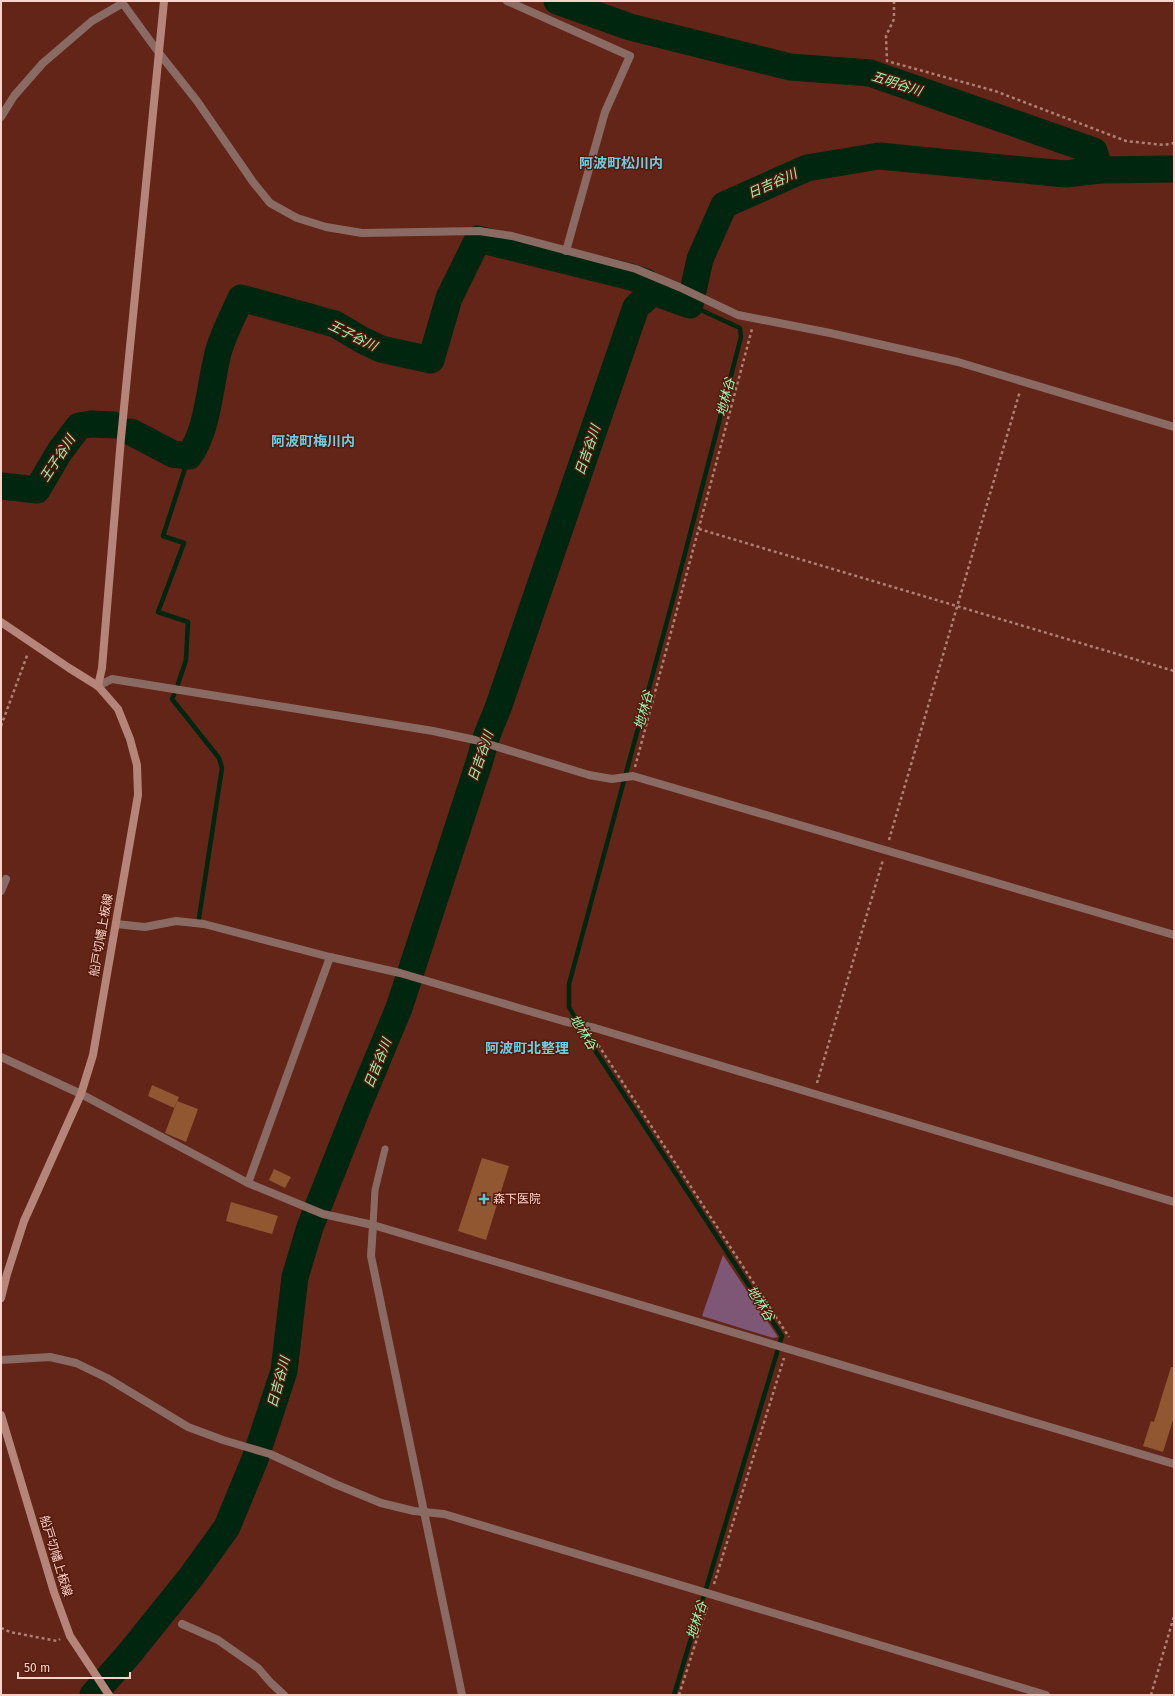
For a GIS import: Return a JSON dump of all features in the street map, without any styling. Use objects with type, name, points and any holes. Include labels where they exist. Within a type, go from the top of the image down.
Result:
[{"type":"main road","points":[[98,686],[102,668],[121,438],[164,1]]},
{"type":"main road","name":"船戸切幡上板線","points":[[1,622],[32,644],[98,686],[118,709],[130,739],[137,765],[138,795],[93,1055],[81,1094],[24,1221],[6,1274],[1,1298]]},
{"type":"main road","name":"船戸切幡上板線","points":[[1,1415],[54,1592],[70,1636],[108,1693]]},
{"type":"street","points":[[507,1],[630,56],[605,112],[566,250]]},
{"type":"street","points":[[1,117],[14,96],[43,63],[92,21],[122,2],[159,53],[197,101],[253,182],[270,203],[297,218],[326,227],[362,233],[479,231],[512,236],[636,269],[738,315],[830,333],[958,362],[1174,427]]},
{"type":"street","points":[[98,686],[112,679],[433,731],[475,740],[589,775],[612,779],[631,776],[1174,935]]},
{"type":"street","points":[[1,891],[6,879]]},
{"type":"street","points":[[116,924],[145,927],[176,921],[204,924],[330,957],[416,977],[814,1093],[1174,1202]]},
{"type":"street","points":[[248,1183],[330,957]]},
{"type":"street","points":[[1,1057],[81,1094],[248,1183],[323,1214],[373,1225],[1174,1464]]},
{"type":"street","points":[[373,1225],[371,1256],[462,1695]]},
{"type":"street","points":[[1,1360],[50,1357],[76,1363],[107,1378],[188,1427],[223,1440],[270,1454],[381,1503],[414,1511],[444,1514],[1046,1695]]},
{"type":"street","points":[[182,1624],[218,1640],[258,1668],[284,1695]]},
{"type":"lane","points":[[373,1225],[375,1190],[385,1149]]},
{"type":"path","points":[[894,1],[894,19],[886,36],[887,61],[995,91],[1126,141],[1164,145],[1174,143]]},
{"type":"path","points":[[631,776],[699,529],[754,319]]},
{"type":"path","points":[[814,1093],[886,850],[956,605],[1023,382]]},
{"type":"path","points":[[699,529],[1174,671]]},
{"type":"path","points":[[1,726],[32,644]]},
{"type":"path","points":[[595,1028],[595,1039],[789,1337],[782,1346],[706,1592],[679,1695]]},
{"type":"path","points":[[1151,1695],[1174,1616]]},
{"type":"path","points":[[1,1628],[10,1632],[57,1641],[70,1636]]},
{"type":"shaded area","points":[[723,1255],[778,1337],[773,1338],[702,1316]]},
{"type":"building","points":[[152,1085],[179,1097],[174,1108],[148,1096]]},
{"type":"building","points":[[177,1101],[198,1109],[186,1142],[165,1133]]},
{"type":"building","points":[[482,1158],[509,1166],[486,1240],[458,1231]]},
{"type":"building","points":[[274,1169],[291,1177],[285,1188],[269,1180]]},
{"type":"building","points":[[231,1202],[278,1216],[272,1234],[226,1221]]},
{"type":"building","points":[[1171,1367],[1174,1367],[1174,1417],[1163,1452],[1143,1446],[1151,1421],[1154,1422]]},
{"type":"waterway","name":"五明谷川","points":[[557,1],[630,27],[790,67],[870,73],[1094,151],[1100,170]]},
{"type":"waterway","name":"日吉谷川","points":[[93,1695],[129,1654],[191,1577],[227,1527],[255,1459],[284,1371],[295,1277],[310,1227],[399,1008],[487,735],[498,708],[636,307],[653,292],[690,305],[700,259],[724,205],[807,168],[879,156],[1065,174],[1100,170],[1174,169]]},
{"type":"waterway","name":"王子谷川","points":[[131,432],[173,454],[189,456],[200,434],[208,407],[215,365],[220,346],[241,298],[335,324],[381,349],[431,360],[449,298],[478,239],[631,277],[646,282],[653,292]]},
{"type":"waterway","name":"地林谷","points":[[674,1695],[782,1336],[585,1035],[569,1007],[569,984],[676,588],[741,337],[740,328],[690,305]]},
{"type":"waterway","name":"王子谷川","points":[[1,486],[37,490],[60,451],[79,426],[91,424],[113,425]]},
{"type":"waterway","points":[[178,684],[186,660],[188,622],[158,612],[184,543],[163,536],[189,456]]},
{"type":"waterway","points":[[174,695],[172,699],[219,758],[222,768],[199,918]]},
{"type":"waterway","name":"日吉谷川","points":[[405,968],[412,970]]},
{"type":"place","name":"森下医院","points":[[484,1199]]},
{"type":"district","name":"阿波町松川内","points":[[621,163]]},
{"type":"district","name":"阿波町梅川内","points":[[313,441]]},
{"type":"district","name":"阿波町北整理","points":[[527,1048]]}]
